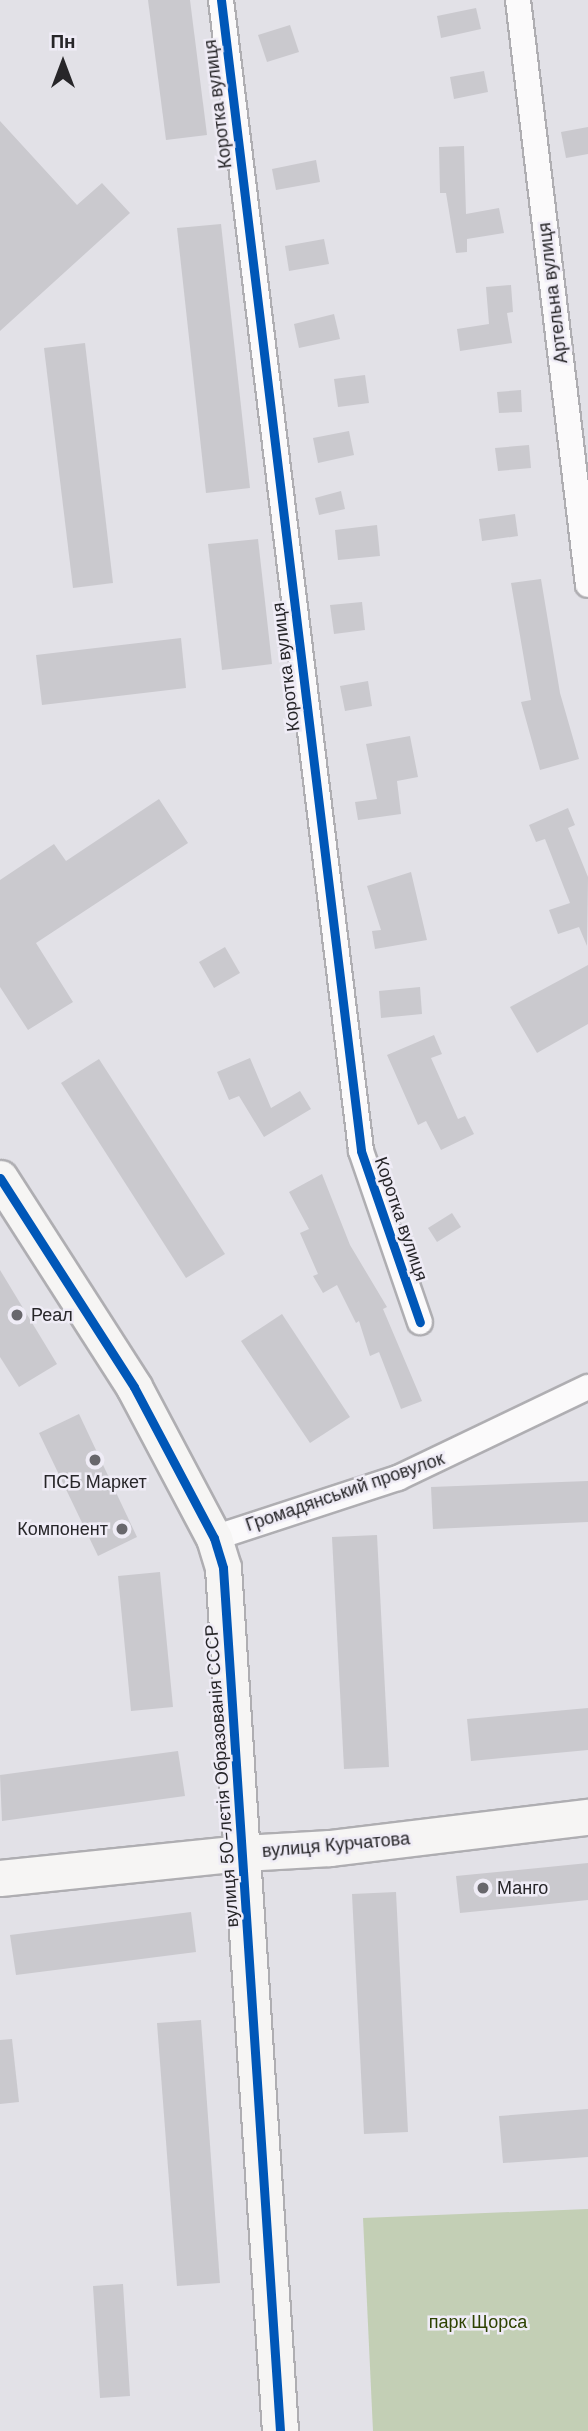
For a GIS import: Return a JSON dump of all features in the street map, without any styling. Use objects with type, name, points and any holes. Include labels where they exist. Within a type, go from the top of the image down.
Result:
[{"type":"street","name":"Коротка вулиця","points":[[221,0],[360,1151],[420,1322]]},
{"type":"street","name":"Артельна вулиця","points":[[518,0],[588,585]]},
{"type":"street","name":"вулиця 50-лєтія Образованія СССР","points":[[0,1178],[134,1387],[214,1538],[223,1567],[280,2431]]},
{"type":"street","name":"Громадянський провулок","points":[[214,1538],[398,1478],[588,1387]]},
{"type":"street","name":"вулиця Курчатова","points":[[0,1878],[243,1853],[330,1848],[588,1817]]},
{"type":"green space","name":"парк Щорса","points":[[588,2209],[588,2431],[373,2431],[363,2218]]},
{"type":"building","points":[[148,0],[190,0],[207,135],[166,140]]},
{"type":"building","points":[[476,8],[481,29],[441,38],[437,16]]},
{"type":"building","points":[[290,25],[299,52],[267,62],[258,35]]},
{"type":"building","points":[[484,71],[488,92],[454,99],[450,77]]},
{"type":"building","points":[[0,121],[77,205],[102,183],[130,213],[0,331]]},
{"type":"building","points":[[588,127],[588,154],[566,158],[561,132]]},
{"type":"building","points":[[464,146],[466,214],[499,208],[504,233],[467,239],[467,252],[456,253],[446,193],[440,193],[439,147]]},
{"type":"building","points":[[316,160],[320,182],[276,190],[272,169]]},
{"type":"building","points":[[221,224],[250,488],[206,493],[177,228]]},
{"type":"building","points":[[324,239],[329,264],[289,271],[285,246]]},
{"type":"building","points":[[511,285],[513,312],[507,313],[512,343],[460,351],[457,329],[489,324],[486,287]]},
{"type":"building","points":[[334,314],[340,339],[299,348],[294,324]]},
{"type":"building","points":[[85,343],[113,583],[73,588],[44,348]]},
{"type":"building","points":[[365,375],[369,403],[338,407],[334,379]]},
{"type":"building","points":[[521,390],[522,412],[499,413],[497,392]]},
{"type":"building","points":[[349,431],[354,455],[318,463],[313,438]]},
{"type":"building","points":[[529,445],[531,468],[498,471],[495,448]]},
{"type":"building","points":[[341,491],[345,509],[319,515],[315,498]]},
{"type":"building","points":[[515,514],[518,536],[482,541],[479,519]]},
{"type":"building","points":[[377,525],[380,556],[338,560],[335,530]]},
{"type":"building","points":[[258,539],[272,664],[222,670],[208,544]]},
{"type":"building","points":[[541,579],[560,693],[579,759],[540,770],[521,702],[531,700],[511,583]]},
{"type":"building","points":[[362,602],[365,630],[334,634],[330,605]]},
{"type":"building","points":[[181,638],[186,688],[42,705],[36,655]]},
{"type":"building","points":[[368,681],[372,706],[345,711],[340,686]]},
{"type":"building","points":[[410,736],[418,777],[397,781],[401,814],[358,820],[355,802],[377,799],[366,744]]},
{"type":"building","points":[[159,799],[188,843],[36,943],[73,1002],[28,1030],[0,987],[0,880],[54,844],[66,861]]},
{"type":"building","points":[[568,808],[575,825],[568,828],[588,877],[587,946],[579,927],[558,934],[549,910],[570,903],[545,839],[536,842],[529,825]]},
{"type":"building","points":[[411,872],[427,940],[375,949],[372,931],[381,930],[367,886]]},
{"type":"building","points":[[225,947],[240,973],[214,988],[199,962]]},
{"type":"building","points":[[588,965],[588,1024],[537,1053],[510,1007]]},
{"type":"building","points":[[420,987],[422,1014],[381,1018],[379,991]]},
{"type":"building","points":[[434,1035],[442,1054],[431,1058],[458,1119],[465,1116],[474,1134],[441,1150],[426,1121],[418,1125],[387,1055]]},
{"type":"building","points":[[250,1058],[271,1108],[300,1091],[311,1109],[264,1137],[239,1096],[229,1100],[217,1072]]},
{"type":"building","points":[[99,1059],[225,1254],[186,1278],[61,1083]]},
{"type":"building","points":[[322,1174],[350,1245],[387,1307],[383,1309],[422,1401],[401,1409],[379,1352],[370,1356],[359,1321],[356,1323],[337,1285],[323,1293],[313,1276],[318,1274],[300,1233],[309,1229],[289,1192]]},
{"type":"building","points":[[452,1213],[461,1227],[437,1242],[428,1228]]},
{"type":"building","points":[[0,1270],[57,1364],[19,1387],[0,1357]]},
{"type":"building","points":[[282,1314],[350,1417],[310,1443],[241,1341]]},
{"type":"building","points":[[79,1414],[137,1537],[98,1556],[39,1433]]},
{"type":"building","points":[[588,1481],[588,1522],[433,1529],[431,1487]]},
{"type":"building","points":[[377,1535],[389,1767],[344,1769],[332,1537]]},
{"type":"building","points":[[160,1572],[173,1707],[131,1711],[118,1576]]},
{"type":"building","points":[[588,1708],[588,1750],[471,1761],[467,1719]]},
{"type":"building","points":[[178,1751],[185,1796],[2,1821],[0,1775]]},
{"type":"building","points":[[588,1863],[588,1900],[460,1913],[456,1876]]},
{"type":"building","points":[[396,1892],[408,2132],[364,2134],[352,1894]]},
{"type":"building","points":[[191,1912],[196,1952],[16,1975],[10,1935]]},
{"type":"building","points":[[201,2020],[220,2283],[177,2286],[157,2023]]},
{"type":"building","points":[[12,2039],[19,2102],[0,2104],[0,2040]]},
{"type":"building","points":[[588,2109],[588,2157],[503,2163],[499,2116]]},
{"type":"building","points":[[123,2284],[130,2396],[100,2398],[93,2286]]},
{"type":"cycle path","points":[[221,0],[361,1151],[420,1322]]},
{"type":"cycle path","points":[[0,1178],[134,1387],[214,1538],[223,1568],[280,2431]]},
{"type":"place","name":"Реал","points":[[17,1315]]},
{"type":"place","name":"ПСБ Маркет","points":[[95,1460]]},
{"type":"place","name":"Компонент","points":[[122,1529]]},
{"type":"place","name":"Манго","points":[[483,1888]]}]
